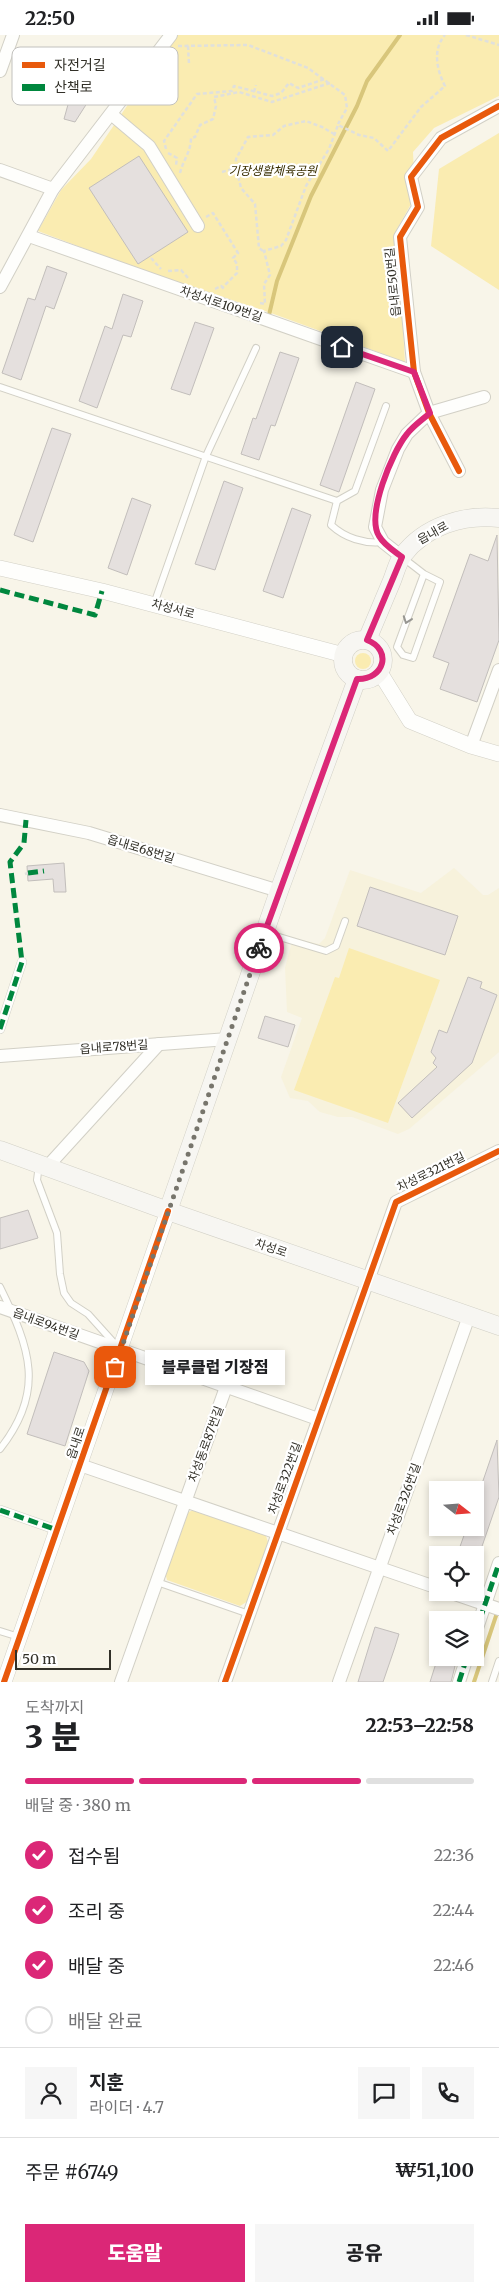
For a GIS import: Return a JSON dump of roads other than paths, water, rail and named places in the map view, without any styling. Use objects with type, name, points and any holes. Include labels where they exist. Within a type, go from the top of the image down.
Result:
[{"type":"main road","name":"읍내로","points":[[367,640],[402,557],[423,536],[446,524],[473,517],[499,518]]},
{"type":"main road","points":[[367,640],[375,643],[380,649],[382,663],[379,671],[373,677],[357,679],[349,675],[344,668],[344,655],[352,643],[367,640]]},
{"type":"main road","name":"읍내로","points":[[168,1211],[264,933],[357,679]]},
{"type":"main road","name":"차성로","points":[[0,1150],[366,1281],[469,1316],[498,1323]]},
{"type":"street","points":[[0,71],[13,35]]},
{"type":"street","points":[[162,47],[170,35]]},
{"type":"street","points":[[0,287],[53,189],[117,105]]},
{"type":"street","name":"읍내로50번길","points":[[459,471],[430,413],[414,372],[400,237],[418,207],[411,177],[441,138],[499,106]]},
{"type":"street","points":[[110,114],[148,146],[197,225]]},
{"type":"street","points":[[0,170],[53,189]]},
{"type":"street","name":"차성서로109번길","points":[[29,236],[414,372]]},
{"type":"street","points":[[402,557],[383,542],[375,527],[376,515],[390,463],[407,434],[430,413],[484,397]]},
{"type":"street","name":"차성서로","points":[[0,568],[154,604],[344,655]]},
{"type":"street","points":[[471,746],[499,670]]},
{"type":"street","points":[[379,671],[410,721],[471,746],[499,754]]},
{"type":"street","name":"읍내로68번길","points":[[0,815],[89,833],[279,891]]},
{"type":"street","points":[[0,1029],[22,961]]},
{"type":"street","name":"읍내로78번길","points":[[0,1056],[228,1039]]},
{"type":"street","points":[[43,1166],[159,1044]]},
{"type":"street","name":"차성로321번길","points":[[366,1281],[396,1202],[499,1151]]},
{"type":"street","name":"읍내로","points":[[4,1682],[168,1211]]},
{"type":"street","name":"차성로322번길","points":[[225,1682],[366,1281]]},
{"type":"street","name":"읍내로94번길","points":[[6,1309],[120,1351]]},
{"type":"street","name":"차성로326번길","points":[[340,1682],[469,1316]]},
{"type":"street","points":[[120,1351],[318,1419]]},
{"type":"street","name":"차성동로87번길","points":[[121,1682],[226,1387]]},
{"type":"street","name":"읍내로","points":[[80,1465],[186,1501]]},
{"type":"street","points":[[186,1501],[429,1584]]},
{"type":"street","points":[[0,1510],[57,1530]]},
{"type":"street","points":[[484,1620],[492,1606],[499,1563]]},
{"type":"street","points":[[477,1601],[492,1606]]},
{"type":"street","points":[[459,1682],[464,1666]]},
{"type":"lane","points":[[154,604],[206,456],[256,348]]},
{"type":"lane","points":[[0,387],[337,501]]},
{"type":"lane","points":[[383,542],[371,543],[342,534],[331,525],[337,501],[355,491],[386,405]]},
{"type":"lane","points":[[402,557],[424,574],[440,582],[413,658],[403,655],[397,647],[424,574]]},
{"type":"lane","points":[[264,933],[326,951],[336,946],[345,921]]},
{"type":"lane","points":[[43,1166],[37,1180],[57,1233],[60,1274],[64,1293],[72,1303],[88,1314],[120,1351]]},
{"type":"lane","points":[[0,1287],[6,1309],[28,1357],[30,1382],[20,1415],[0,1449]]},
{"type":"lane","points":[[157,1582],[249,1614]]},
{"type":"lane","points":[[0,1631],[19,1637]]},
{"type":"lane","points":[[492,1682],[499,1661]]},
{"type":"waterway","points":[[269,315],[277,281],[311,196],[357,106],[367,81],[400,35]]},
{"type":"waterway","points":[[474,1682],[498,1610]]},
{"type":"place","name":"블루클럽 기장점","points":[[115,1367]]},
{"type":"park label","name":"기장생활체육공원","points":[[273,171]]}]
